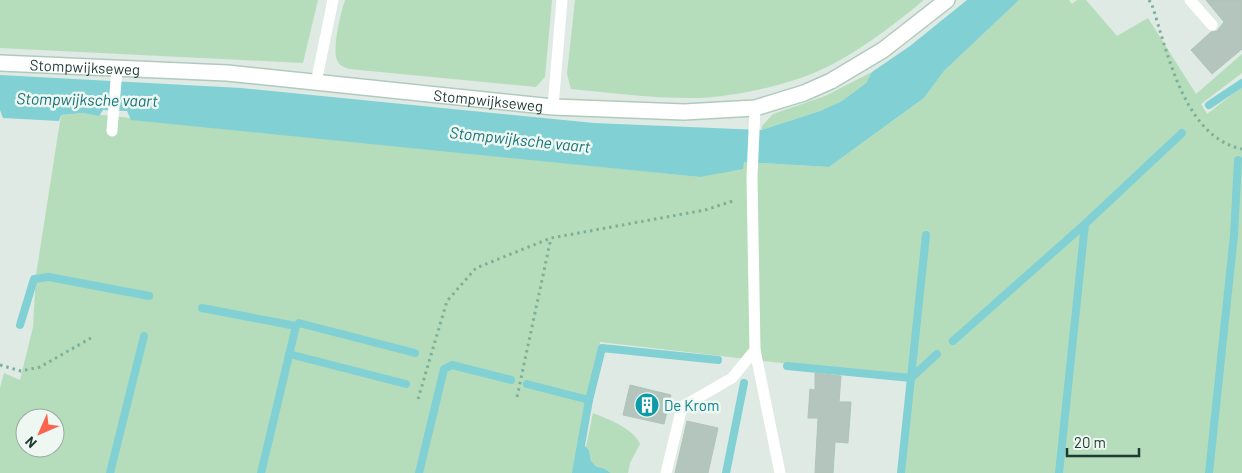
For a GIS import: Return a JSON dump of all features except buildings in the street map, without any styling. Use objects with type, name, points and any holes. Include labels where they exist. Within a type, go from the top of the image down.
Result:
[{"type":"street","name":"Stompwijkseweg","points":[[0,63],[116,73],[227,73],[553,107],[684,112],[755,108],[804,93],[831,82],[883,50],[947,0]]},
{"type":"lane","points":[[316,83],[333,0]]},
{"type":"lane","points":[[553,107],[562,0]]},
{"type":"lane","points":[[1190,0],[1212,25]]},
{"type":"lane","points":[[112,131],[116,73]]},
{"type":"lane","points":[[755,108],[752,177],[755,350],[780,473]]},
{"type":"lane","points":[[666,473],[682,407],[732,378],[755,350]]},
{"type":"path","points":[[1149,0],[1181,91],[1195,116],[1214,136],[1234,147],[1242,148]]},
{"type":"path","points":[[418,398],[447,301],[476,268],[552,238],[705,210],[753,194]]},
{"type":"path","points":[[517,396],[552,238]]},
{"type":"path","points":[[0,365],[21,371],[40,367],[90,338]]},
{"type":"green space","points":[[0,0],[318,0],[303,63],[0,48]]},
{"type":"green space","points":[[345,0],[552,0],[545,77],[536,87],[345,68],[338,62],[336,39]]},
{"type":"green space","points":[[575,0],[924,0],[859,49],[803,77],[744,93],[700,98],[668,98],[571,89],[567,74]]},
{"type":"green space","points":[[1019,0],[1069,0],[1072,4],[1077,0],[1086,0],[1117,36],[1148,18],[1196,94],[1242,54],[1242,73],[1201,104],[1207,114],[1242,87],[1242,473],[902,473],[911,378],[600,342],[572,473],[0,473],[0,388],[4,373],[20,380],[33,327],[36,275],[61,115],[83,113],[700,177],[744,162],[829,167],[924,98],[944,71]]},
{"type":"green space","points":[[872,72],[866,83],[842,101],[820,111],[761,130],[762,126],[773,114],[825,96]]},
{"type":"green space","points":[[593,413],[613,421],[637,438],[640,444],[630,463],[628,473],[611,473],[597,467],[591,461],[589,450],[586,447]]},
{"type":"water","name":"Stompwijksche vaart","points":[[967,0],[1019,0],[944,71],[924,98],[829,167],[744,162],[743,169],[700,177],[131,120],[127,111],[103,110],[99,116],[83,113],[61,115],[59,121],[3,118],[0,110],[0,75],[241,88],[594,123],[761,130],[820,111],[842,101],[866,83],[872,72],[910,46]]},
{"type":"water","points":[[581,442],[589,450],[591,461],[597,467],[611,473],[576,473]]},
{"type":"waterway","points":[[1209,105],[1242,83]]},
{"type":"waterway","points":[[953,341],[1085,224],[1182,133]]},
{"type":"waterway","points":[[1209,473],[1234,235],[1238,160]]},
{"type":"waterway","points":[[1059,473],[1085,224]]},
{"type":"waterway","points":[[901,473],[926,235]]},
{"type":"waterway","points":[[20,325],[34,279],[49,277],[149,296]]},
{"type":"waterway","points":[[202,308],[296,326],[261,473]]},
{"type":"waterway","points":[[296,326],[299,323],[415,353]]},
{"type":"waterway","points":[[110,473],[144,336]]},
{"type":"waterway","points":[[576,473],[589,400],[602,348],[718,360]]},
{"type":"waterway","points":[[289,354],[406,384]]},
{"type":"waterway","points":[[787,366],[911,378],[937,354]]},
{"type":"waterway","points":[[419,473],[444,369],[452,365],[511,380]]},
{"type":"waterway","points":[[726,473],[744,383]]},
{"type":"waterway","points":[[527,384],[589,400]]},
{"type":"place","name":"De Krom","points":[[647,405]]}]
